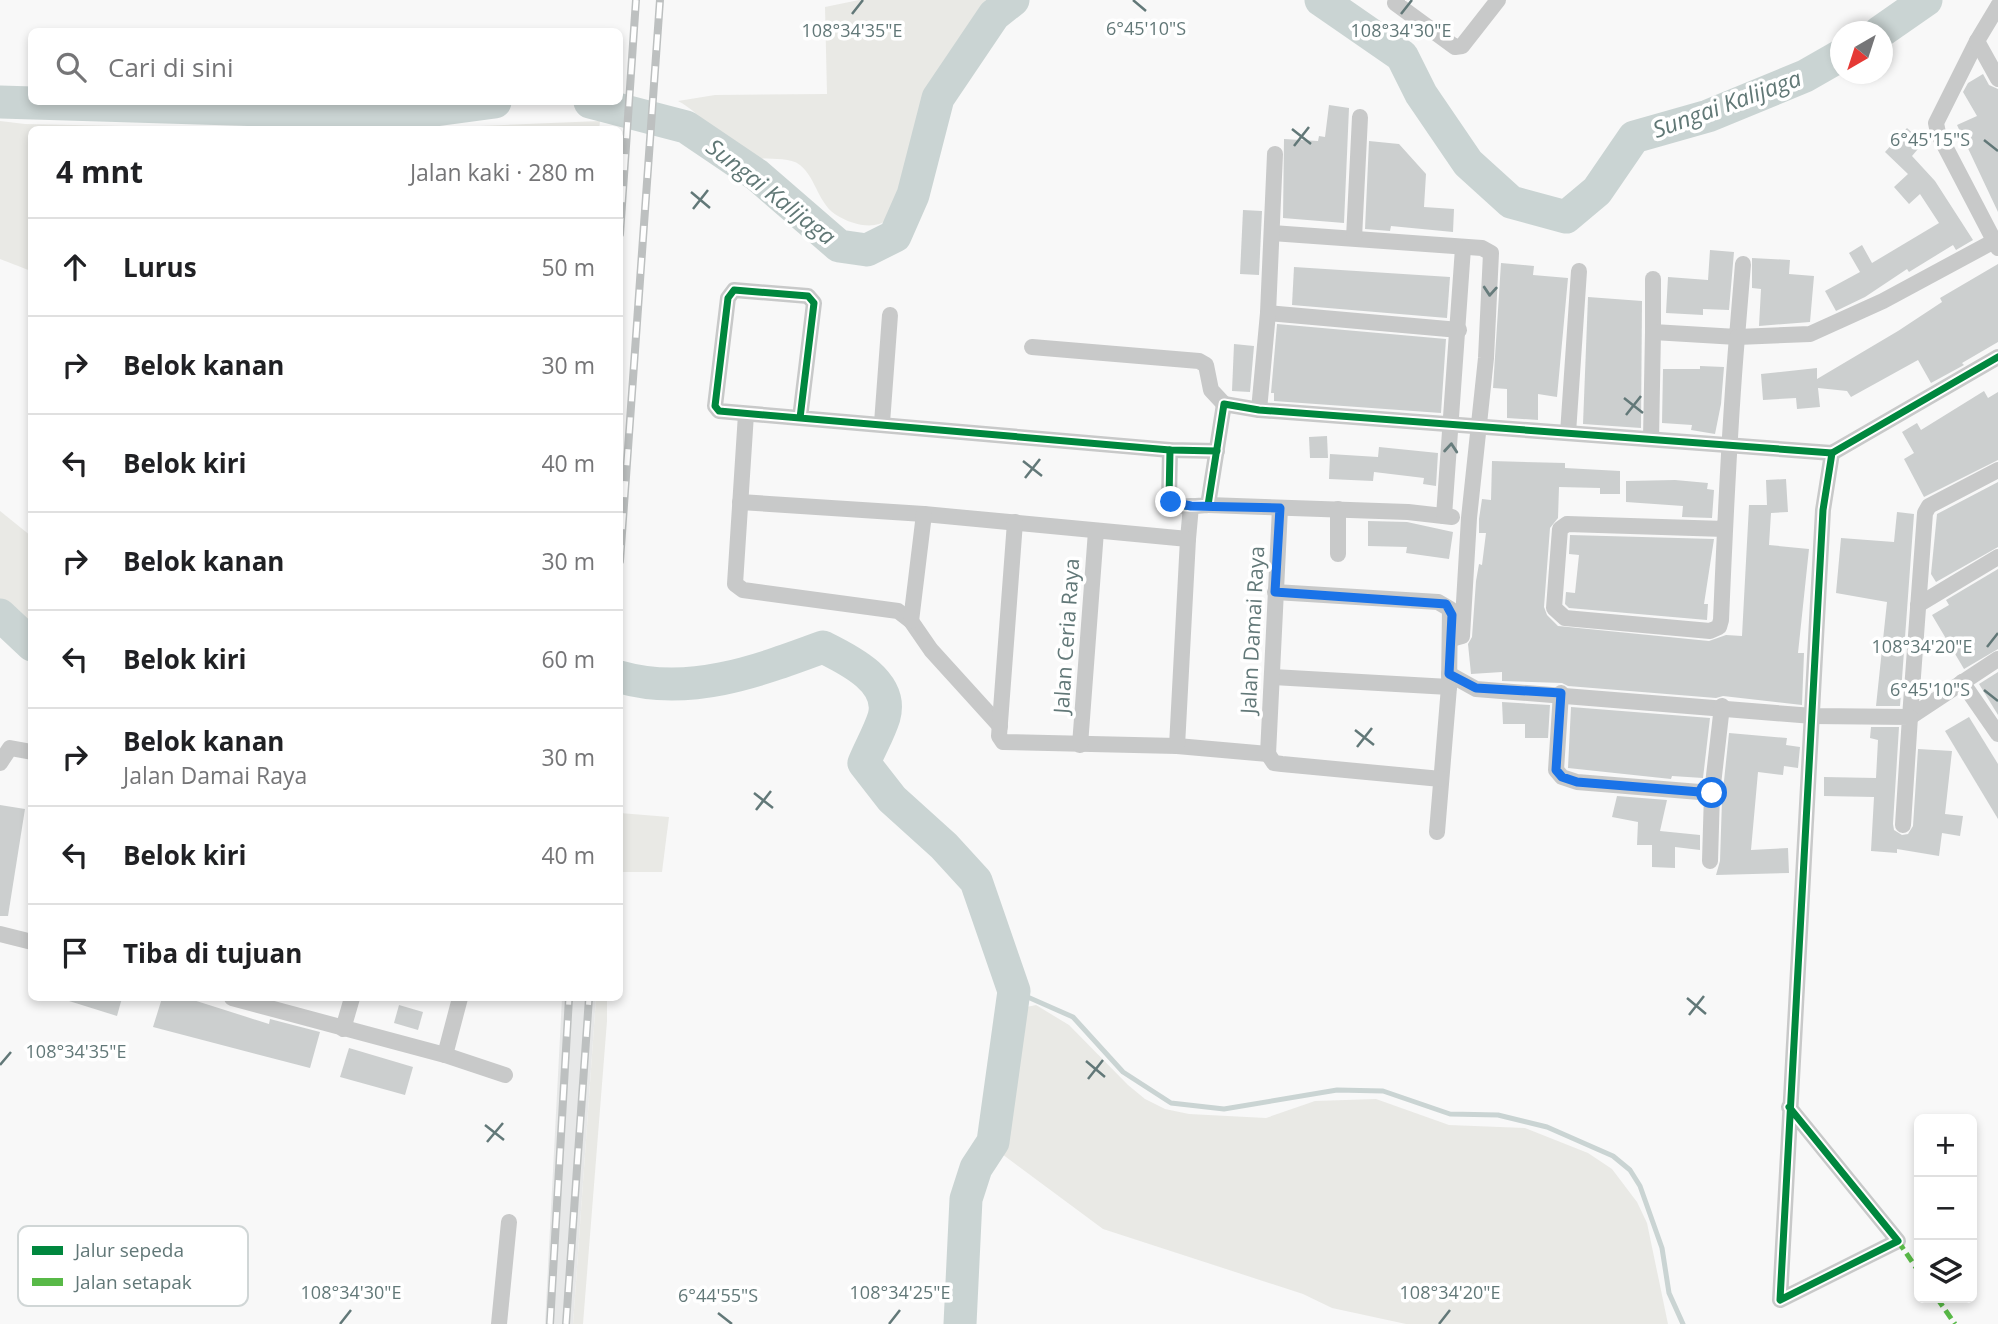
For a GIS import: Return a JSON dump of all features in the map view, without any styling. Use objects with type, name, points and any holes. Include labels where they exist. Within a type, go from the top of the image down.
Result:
[{"type":"street","points":[[1395,1],[1455,47],[1462,46],[1497,0]]},
{"type":"street","points":[[1653,332],[1737,337],[1810,334],[1883,301],[1997,243],[1936,124],[1977,41],[1998,6]]},
{"type":"street","points":[[1977,41],[1998,79]]},
{"type":"street","points":[[1354,238],[1360,117]]},
{"type":"street","points":[[1259,410],[1268,313],[1275,154]]},
{"type":"street","points":[[1272,233],[1489,250],[1492,261],[1469,518],[1462,636],[1451,639]]},
{"type":"street","points":[[1444,516],[1453,422],[1463,248]]},
{"type":"street","points":[[1725,529],[1567,524],[1560,529],[1554,608],[1565,618],[1715,630],[1720,624],[1725,529],[1728,446],[1743,264]]},
{"type":"street","points":[[1567,433],[1579,271]]},
{"type":"street","points":[[1651,439],[1653,279]]},
{"type":"street","points":[[800,418],[814,303],[808,296],[738,289],[728,298],[715,406],[719,411],[800,418],[881,422],[1170,450],[1217,451]]},
{"type":"street","points":[[1268,313],[1459,330]]},
{"type":"street","points":[[881,422],[890,315]]},
{"type":"street","points":[[1032,346],[1199,361],[1206,365],[1212,393],[1224,404],[1259,410],[1453,422],[1832,453],[1998,357]]},
{"type":"street","points":[[1208,505],[1224,404]]},
{"type":"street","points":[[746,414],[734,582],[739,588],[890,608],[911,621],[931,650],[1000,726]]},
{"type":"street","points":[[1170,450],[1169,500],[1174,504],[1338,509],[1469,518]]},
{"type":"street","points":[[1789,1107],[1898,1241],[1780,1300],[1789,1107],[1823,510],[1832,453]]},
{"type":"street","points":[[1903,825],[1925,513],[1929,506],[1998,470]]},
{"type":"street","points":[[740,502],[924,514],[1188,539]]},
{"type":"street","points":[[1177,746],[1191,506]]},
{"type":"street","name":"Jalan Damai Raya","points":[[1268,754],[1280,508]]},
{"type":"street","points":[[1338,509],[1338,554]]},
{"type":"street","points":[[911,621],[924,514]]},
{"type":"street","points":[[1015,522],[999,736],[1009,744],[1177,746],[1268,754],[1274,763],[1441,779]]},
{"type":"street","name":"Jalan Ceria Raya","points":[[1080,745],[1096,531]]},
{"type":"street","points":[[1918,605],[1998,557]]},
{"type":"street","points":[[1275,592],[1443,602],[1451,612],[1454,681],[1437,832]]},
{"type":"street","points":[[1273,677],[1454,681],[1476,688],[1722,706],[1813,716],[1910,717],[1998,659]]},
{"type":"street","points":[[1962,682],[1998,734]]},
{"type":"street","points":[[1561,693],[1556,770],[1562,777],[1577,782],[1712,793]]},
{"type":"street","points":[[1710,861],[1712,793],[1722,706]]},
{"type":"street","points":[[0,762],[10,748],[28,751]]},
{"type":"street","points":[[0,934],[28,941]]},
{"type":"street","points":[[249,1001],[445,1055],[505,1075]]},
{"type":"street","points":[[343,1029],[351,1001]]},
{"type":"street","points":[[445,1055],[459,1001]]},
{"type":"street","points":[[499,1324],[509,1222]]},
{"type":"shaded area","points":[[859,0],[990,0],[962,37],[947,63],[914,142],[898,205],[888,219],[877,225],[849,222],[838,216],[826,205],[800,165],[789,160],[755,158],[739,151],[678,101],[715,95],[827,94],[825,7]]},
{"type":"shaded area","points":[[0,121],[125,126],[28,126],[28,270],[0,259]]},
{"type":"shaded area","points":[[600,121],[599,126],[481,126]]},
{"type":"shaded area","points":[[0,511],[28,534],[28,625],[0,601]]},
{"type":"shaded area","points":[[623,813],[669,817],[662,872],[623,872]]},
{"type":"shaded area","points":[[562,1001],[596,1001],[573,1324],[545,1324]]},
{"type":"shaded area","points":[[596,1001],[607,1001],[583,1324],[573,1324]]},
{"type":"shaded area","points":[[1036,1005],[1069,1025],[1128,1085],[1145,1099],[1165,1109],[1189,1114],[1266,1118],[1315,1101],[1376,1099],[1449,1125],[1525,1128],[1588,1153],[1612,1169],[1637,1202],[1647,1223],[1668,1324],[1406,1324],[1332,1308],[1303,1294],[1103,1229],[1002,1154],[1022,1008]]},
{"type":"building","points":[[1983,74],[1989,85],[1998,89],[1998,212],[1957,125],[1977,116],[1963,92],[1968,83]]},
{"type":"building","points":[[1329,105],[1349,108],[1344,223],[1283,218],[1284,139],[1318,141],[1319,136],[1325,137]]},
{"type":"building","points":[[1907,128],[1923,143],[1912,156],[1935,181],[1973,240],[1956,250],[1953,245],[1836,311],[1825,291],[1860,272],[1849,253],[1862,245],[1872,263],[1939,223],[1920,194],[1909,204],[1894,187],[1908,174],[1885,152]]},
{"type":"building","points":[[1369,141],[1399,144],[1426,174],[1424,207],[1454,209],[1453,232],[1391,226],[1390,231],[1365,229]]},
{"type":"building","points":[[1243,210],[1262,211],[1259,275],[1240,274]]},
{"type":"building","points":[[1710,250],[1734,252],[1729,310],[1703,309],[1703,315],[1666,313],[1668,277],[1708,280]]},
{"type":"building","points":[[1752,258],[1790,260],[1789,274],[1814,276],[1810,322],[1759,326],[1761,289],[1752,288]]},
{"type":"building","points":[[1501,263],[1534,266],[1533,275],[1568,278],[1557,397],[1538,394],[1538,420],[1507,418],[1507,389],[1493,388]]},
{"type":"building","points":[[1998,264],[1998,342],[1962,363],[1964,365],[1931,383],[1918,360],[1851,397],[1847,391],[1818,388],[1820,407],[1797,409],[1796,398],[1763,400],[1761,374],[1817,368],[1817,379],[1898,331],[1942,302],[1940,298]]},
{"type":"building","points":[[1294,267],[1450,277],[1447,318],[1292,305]]},
{"type":"building","points":[[1588,297],[1642,301],[1641,428],[1583,424]]},
{"type":"building","points":[[1277,324],[1446,339],[1441,413],[1274,401],[1274,393],[1271,393]]},
{"type":"building","points":[[1234,344],[1254,346],[1250,392],[1232,391]]},
{"type":"building","points":[[1700,366],[1724,367],[1715,434],[1691,430],[1692,425],[1662,423],[1663,369],[1700,369]]},
{"type":"building","points":[[1984,391],[1988,398],[1998,392],[1998,460],[1924,497],[1904,459],[1914,453],[1902,432],[1917,423],[1921,430]]},
{"type":"building","points":[[1327,436],[1328,458],[1310,458],[1309,437]]},
{"type":"building","points":[[1379,447],[1438,453],[1436,486],[1423,484],[1424,478],[1374,472],[1373,481],[1329,479],[1330,454],[1378,457]]},
{"type":"building","points":[[1492,461],[1565,463],[1565,468],[1620,471],[1620,494],[1600,494],[1600,488],[1559,487],[1558,518],[1550,528],[1544,607],[1547,615],[1558,626],[1709,641],[1726,635],[1742,636],[1749,505],[1767,505],[1766,480],[1786,479],[1788,512],[1771,513],[1769,545],[1809,549],[1798,653],[1804,653],[1802,705],[1723,696],[1716,698],[1568,686],[1562,683],[1502,681],[1502,672],[1471,674],[1468,644],[1472,637],[1476,581],[1479,564],[1482,565],[1486,533],[1479,533],[1479,519],[1482,499],[1491,500]]},
{"type":"building","points":[[1675,480],[1708,483],[1707,489],[1714,490],[1712,518],[1682,517],[1683,506],[1626,502],[1626,481]]},
{"type":"building","points":[[1998,482],[1998,547],[1936,582],[1931,574],[1937,514]]},
{"type":"building","points":[[1897,512],[1914,514],[1900,706],[1876,706],[1887,602],[1836,593],[1841,538],[1894,542]]},
{"type":"building","points":[[1368,521],[1407,522],[1453,532],[1449,559],[1406,553],[1407,547],[1368,546]]},
{"type":"building","points":[[1570,535],[1714,539],[1704,604],[1708,604],[1707,620],[1569,608],[1565,604],[1566,592],[1575,593],[1579,555],[1569,554]]},
{"type":"building","points":[[1998,569],[1998,649],[1964,669],[1932,615],[1949,605],[1946,600]]},
{"type":"building","points":[[1998,672],[1998,715],[1979,684]]},
{"type":"building","points":[[1502,702],[1550,705],[1548,738],[1525,738],[1525,724],[1503,724]]},
{"type":"building","points":[[1571,707],[1710,718],[1703,778],[1672,776],[1671,779],[1568,768]]},
{"type":"building","points":[[1969,717],[1998,764],[1998,819],[1945,731]]},
{"type":"building","points":[[1871,727],[1899,727],[1893,824],[1894,830],[1902,835],[1908,834],[1913,826],[1918,749],[1952,751],[1945,814],[1963,816],[1960,836],[1942,833],[1939,856],[1897,849],[1897,853],[1871,851],[1874,797],[1824,796],[1824,777],[1876,778],[1878,740],[1870,738]]},
{"type":"building","points":[[1729,733],[1787,738],[1786,745],[1800,747],[1798,768],[1784,766],[1783,775],[1758,772],[1751,850],[1788,848],[1789,873],[1716,875],[1720,861],[1722,800]]},
{"type":"building","points":[[1617,796],[1667,800],[1660,831],[1700,835],[1700,850],[1675,847],[1675,868],[1652,867],[1652,845],[1637,845],[1638,822],[1612,817]]},
{"type":"building","points":[[0,805],[25,809],[8,916],[0,916]]},
{"type":"building","points":[[69,1001],[121,1001],[117,1016]]},
{"type":"building","points":[[161,1001],[196,1001],[269,1024],[270,1019],[320,1032],[310,1068],[153,1027]]},
{"type":"building","points":[[399,1005],[423,1012],[418,1030],[394,1023]]},
{"type":"building","points":[[349,1048],[413,1067],[405,1095],[340,1077]]},
{"type":"waterway","name":"Sungai Kalijaga","points":[[602,105],[686,127],[757,175],[839,246],[867,250],[895,236],[913,195],[938,98],[994,15],[1013,0]]},
{"type":"waterway","name":"Sungai Kalijaga","points":[[1321,0],[1402,56],[1421,94],[1468,163],[1511,202],[1566,217],[1597,191],[1634,137],[1708,116],[1805,76],[1830,62]]},
{"type":"waterway","name":"Sungai Kalijaga","points":[[1893,23],[1926,0]]},
{"type":"waterway","name":"Sungai Kalijaga","points":[[0,102],[28,103]]},
{"type":"waterway","name":"Sungai Kalijaga","points":[[98,105],[328,112],[428,111],[473,105]]},
{"type":"waterway","points":[[0,615],[28,641]]},
{"type":"waterway","points":[[623,678],[672,684],[697,683],[774,665],[823,647],[866,673],[882,693],[884,717],[864,763],[892,799],[944,846],[976,881],[1014,991],[993,1142],[976,1168],[966,1199],[960,1324]]},
{"type":"waterway","points":[[1014,991],[1073,1017],[1123,1072],[1171,1103],[1224,1109],[1337,1090],[1383,1091],[1450,1114],[1498,1115],[1547,1127],[1613,1156],[1630,1170],[1640,1186],[1662,1248],[1669,1293],[1683,1324]]},
{"type":"railway","points":[[623,190],[636,0]]},
{"type":"railway","points":[[623,519],[660,0]]},
{"type":"railway","points":[[550,1324],[569,1001]]},
{"type":"railway","points":[[566,1324],[589,1001]]},
{"type":"marked path","points":[[1898,1241],[1914,1265]]},
{"type":"marked path","points":[[1940,1303],[1955,1324]]},
{"type":"cycle path","points":[[800,418],[814,303],[808,296],[734,290],[728,298],[715,406],[719,411],[1170,450],[1217,451]]},
{"type":"cycle path","points":[[1170,450],[1169,500],[1177,505],[1187,506],[1208,505],[1224,404],[1259,410],[1832,453],[1998,357]]},
{"type":"cycle path","points":[[1789,1107],[1898,1241],[1780,1300],[1823,510],[1832,453]]},
{"type":"route","points":[[1171,502],[1191,506],[1280,508],[1275,592],[1446,604],[1452,615],[1449,674],[1476,688],[1561,693],[1556,770],[1562,777],[1577,782],[1712,793]]}]
